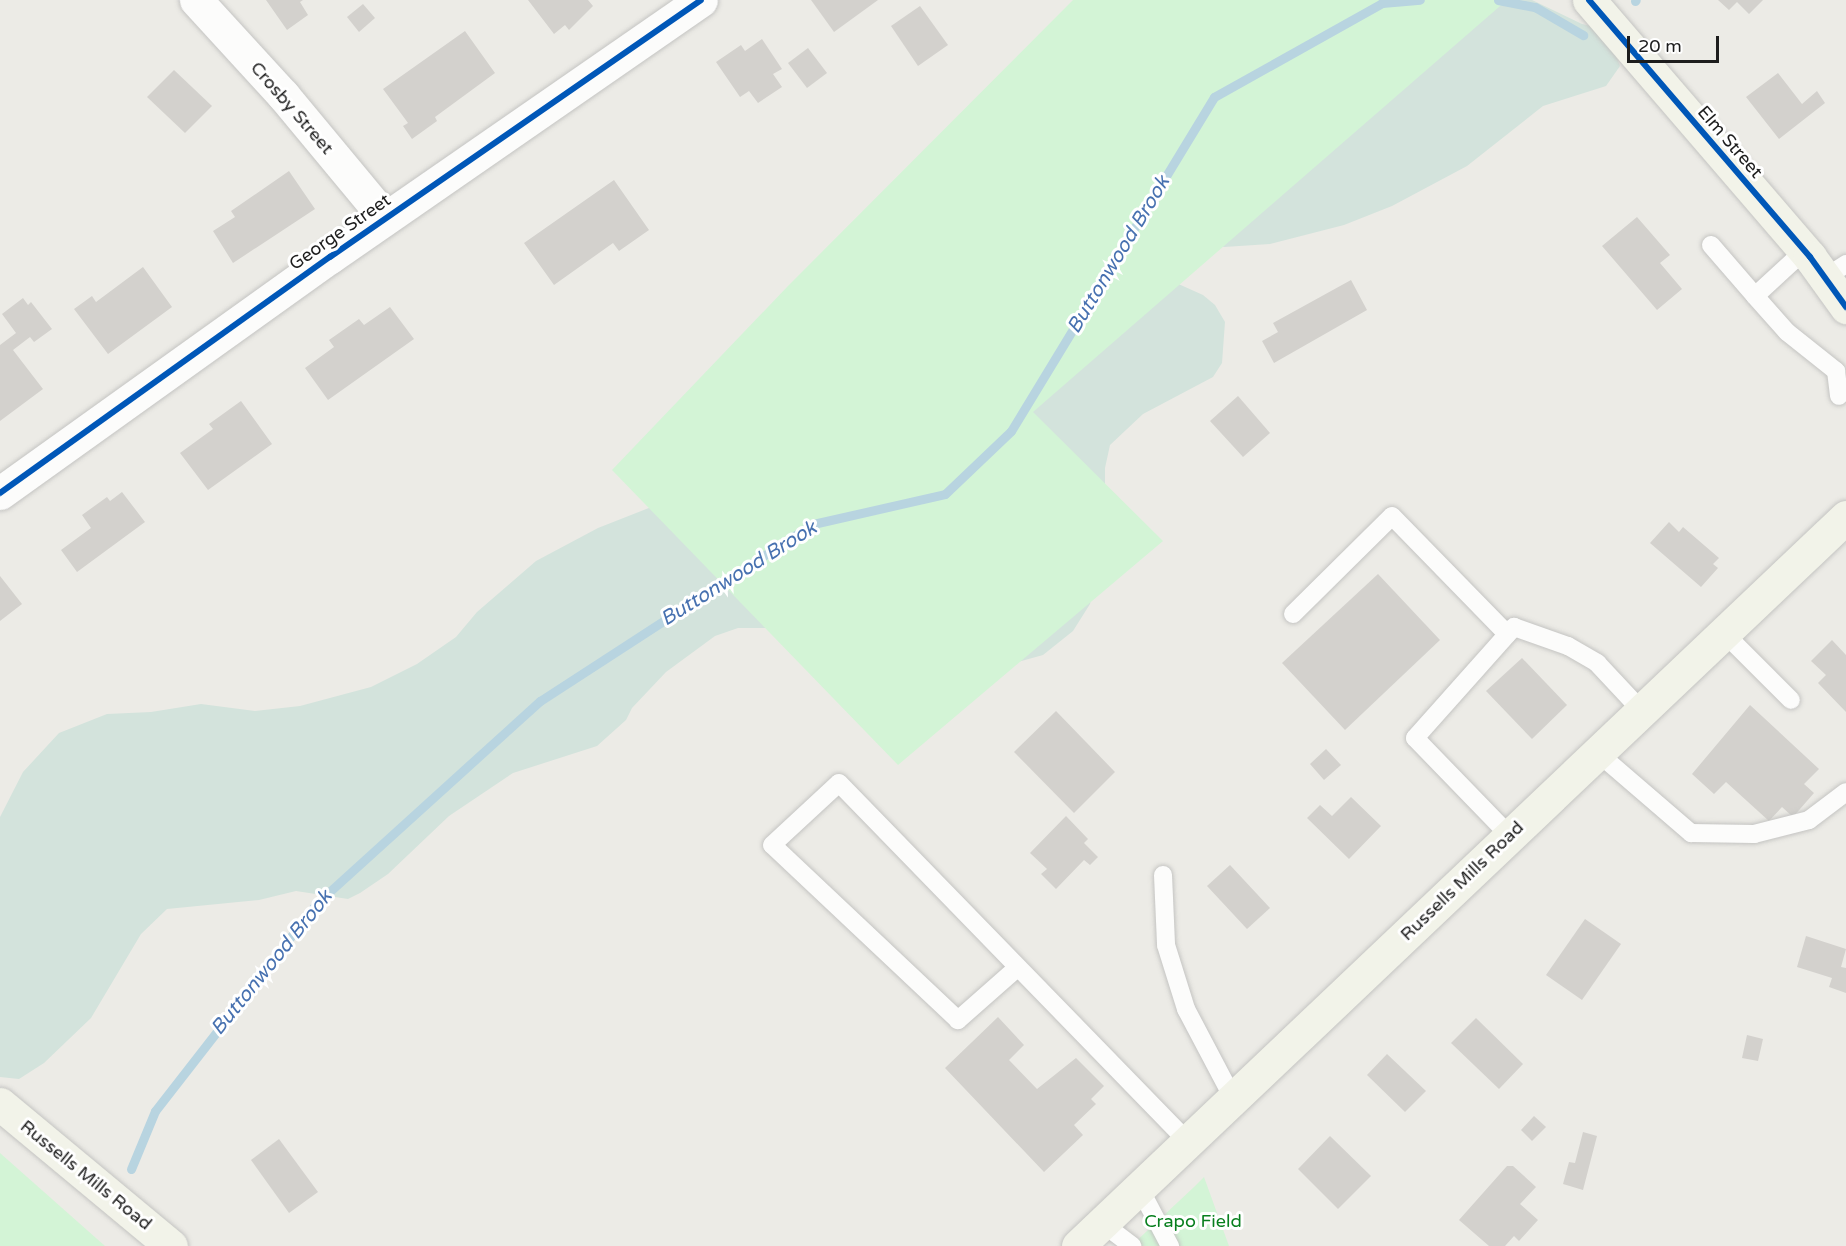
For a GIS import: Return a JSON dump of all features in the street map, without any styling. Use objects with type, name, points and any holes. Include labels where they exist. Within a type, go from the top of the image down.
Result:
[{"type":"main road","name":"Elm Street","points":[[1589,0],[1805,250],[1836,270],[1846,307]]},
{"type":"main road","name":"Russells Mills Road","points":[[1078,1246],[1846,517]]},
{"type":"main road","name":"Russells Mills Road","points":[[0,1104],[171,1246]]},
{"type":"street","name":"Crosby Street","points":[[196,0],[283,95],[385,218]]},
{"type":"street","name":"George Street","points":[[0,493],[385,218],[701,0]]},
{"type":"lane","points":[[1711,245],[1787,332],[1836,371],[1839,396]]},
{"type":"lane","points":[[1755,296],[1805,250]]},
{"type":"lane","points":[[1293,614],[1392,516],[1507,634]]},
{"type":"lane","points":[[1509,835],[1415,738],[1514,627],[1568,646],[1597,663],[1641,710]]},
{"type":"lane","points":[[1723,632],[1791,699]]},
{"type":"lane","points":[[1598,753],[1691,833],[1765,832],[1809,820],[1846,792]]},
{"type":"lane","points":[[1017,968],[958,1020],[772,845],[838,783],[1187,1141]]},
{"type":"lane","points":[[1163,874],[1166,945],[1186,1009],[1233,1098]]},
{"type":"lane","points":[[1139,1187],[1170,1246]]},
{"type":"lane","points":[[1102,1223],[1132,1246]]},
{"type":"shaded area","points":[[1228,0],[1532,0],[1582,24],[1606,30],[1620,66],[1606,86],[1543,106],[1467,166],[1392,206],[1344,225],[1270,244],[1224,247],[1198,240],[1145,269],[1203,295],[1215,305],[1225,322],[1222,363],[1213,377],[1143,414],[1110,445],[1105,468],[1105,541],[1090,604],[1073,631],[1043,655],[996,668],[772,628],[738,628],[715,636],[666,672],[632,708],[626,720],[597,746],[513,773],[449,816],[388,874],[348,899],[296,891],[259,900],[167,909],[141,934],[91,1018],[44,1063],[19,1079],[0,1077],[0,817],[23,772],[59,733],[107,714],[151,712],[201,704],[255,711],[300,706],[371,687],[417,664],[456,637],[477,612],[536,561],[598,528],[659,504]]},
{"type":"green space","points":[[1073,0],[1507,0],[1033,412],[1163,541],[898,765],[612,470],[787,287]]},
{"type":"green space","points":[[0,1153],[105,1246],[0,1246]]},
{"type":"green space","name":"Crapo Field","points":[[1204,1177],[1229,1246],[1131,1246],[1194,1187]]},
{"type":"building","points":[[266,0],[303,0],[300,2],[308,15],[287,30]]},
{"type":"building","points":[[528,0],[588,0],[593,6],[569,30],[565,25],[554,34]]},
{"type":"building","points":[[811,0],[878,0],[834,32]]},
{"type":"building","points":[[1718,0],[1763,0],[1749,14],[1737,2],[1729,10]]},
{"type":"building","points":[[363,4],[375,18],[359,32],[347,17]]},
{"type":"building","points":[[920,6],[948,45],[918,66],[891,26]]},
{"type":"building","points":[[465,31],[495,73],[435,117],[437,121],[412,139],[403,126],[408,123],[383,89]]},
{"type":"building","points":[[762,39],[782,69],[773,74],[782,87],[758,103],[749,91],[740,97],[716,62],[741,45],[745,51]]},
{"type":"building","points":[[808,48],[827,73],[807,88],[788,63]]},
{"type":"building","points":[[174,70],[212,106],[185,133],[147,97]]},
{"type":"building","points":[[1778,73],[1802,104],[1817,91],[1825,103],[1779,139],[1746,97]]},
{"type":"building","points":[[289,171],[315,209],[233,263],[213,231],[235,217],[231,211]]},
{"type":"building","points":[[614,180],[649,230],[619,251],[613,243],[554,285],[524,243]]},
{"type":"building","points":[[1637,217],[1670,255],[1660,263],[1682,289],[1657,310],[1602,246]]},
{"type":"building","points":[[143,267],[172,307],[108,354],[74,309],[92,296],[96,302]]},
{"type":"building","points":[[1351,280],[1367,310],[1274,363],[1262,341],[1278,332],[1273,323]]},
{"type":"building","points":[[23,298],[28,305],[31,302],[52,329],[34,342],[30,337],[13,350],[43,389],[0,421],[0,345],[16,333],[2,314]]},
{"type":"building","points":[[390,307],[414,339],[328,400],[305,368],[334,347],[329,340],[359,319],[364,325]]},
{"type":"building","points":[[1238,396],[1270,433],[1243,457],[1210,421]]},
{"type":"building","points":[[241,401],[272,444],[208,490],[180,453],[213,429],[209,424]]},
{"type":"building","points":[[122,492],[145,522],[77,572],[61,550],[91,528],[82,515],[107,497],[110,501]]},
{"type":"building","points":[[1669,522],[1679,532],[1683,527],[1719,558],[1713,564],[1718,568],[1701,587],[1650,543]]},
{"type":"building","points":[[1378,574],[1440,640],[1345,730],[1282,663]]},
{"type":"building","points":[[0,576],[22,604],[0,621]]},
{"type":"building","points":[[1832,640],[1846,655],[1846,712],[1818,683],[1826,675],[1811,661]]},
{"type":"building","points":[[1522,658],[1567,705],[1532,739],[1486,691]]},
{"type":"building","points":[[1750,705],[1819,769],[1804,784],[1814,793],[1793,817],[1782,807],[1769,821],[1726,782],[1714,794],[1692,774]]},
{"type":"building","points":[[1056,711],[1115,772],[1074,813],[1014,752]]},
{"type":"building","points":[[1326,749],[1341,765],[1324,780],[1310,764]]},
{"type":"building","points":[[1351,797],[1381,826],[1349,859],[1307,818],[1320,805],[1332,816]]},
{"type":"building","points":[[1066,816],[1088,839],[1084,843],[1098,857],[1090,865],[1084,860],[1056,889],[1041,874],[1047,869],[1030,853]]},
{"type":"building","points":[[1230,865],[1270,908],[1247,929],[1207,886]]},
{"type":"building","points":[[1585,919],[1621,944],[1582,1000],[1546,975]]},
{"type":"building","points":[[1806,936],[1846,949],[1841,967],[1846,968],[1846,993],[1829,987],[1832,978],[1797,967]]},
{"type":"building","points":[[998,1017],[1024,1045],[1009,1060],[1037,1089],[1076,1058],[1104,1086],[1091,1099],[1096,1104],[1074,1125],[1083,1135],[1044,1172],[945,1068]]},
{"type":"building","points":[[1476,1018],[1523,1064],[1499,1089],[1451,1043]]},
{"type":"building","points":[[1747,1035],[1763,1039],[1758,1061],[1742,1058]]},
{"type":"building","points":[[1387,1054],[1426,1091],[1405,1112],[1367,1075]]},
{"type":"building","points":[[1534,1116],[1546,1127],[1532,1141],[1521,1130]]},
{"type":"building","points":[[1583,1132],[1597,1136],[1583,1190],[1563,1184],[1569,1162],[1575,1163]]},
{"type":"building","points":[[1330,1136],[1371,1176],[1338,1209],[1298,1169]]},
{"type":"building","points":[[279,1139],[318,1192],[289,1213],[251,1160]]},
{"type":"building","points":[[1507,1166],[1513,1166],[1536,1187],[1520,1204],[1538,1220],[1519,1241],[1514,1236],[1505,1246],[1489,1246],[1459,1220]]},
{"type":"waterway","name":"Buttonwood Brook","points":[[131,1169],[155,1111],[317,903],[540,701],[813,524],[945,494],[1011,431],[1214,97],[1382,3],[1420,0]]},
{"type":"waterway","name":"Buttonwood Brook","points":[[1498,0],[1535,7],[1583,35]]},
{"type":"cycle path","points":[[0,493],[330,257],[701,0]]},
{"type":"cycle path","points":[[1589,0],[1810,257],[1846,307]]}]
